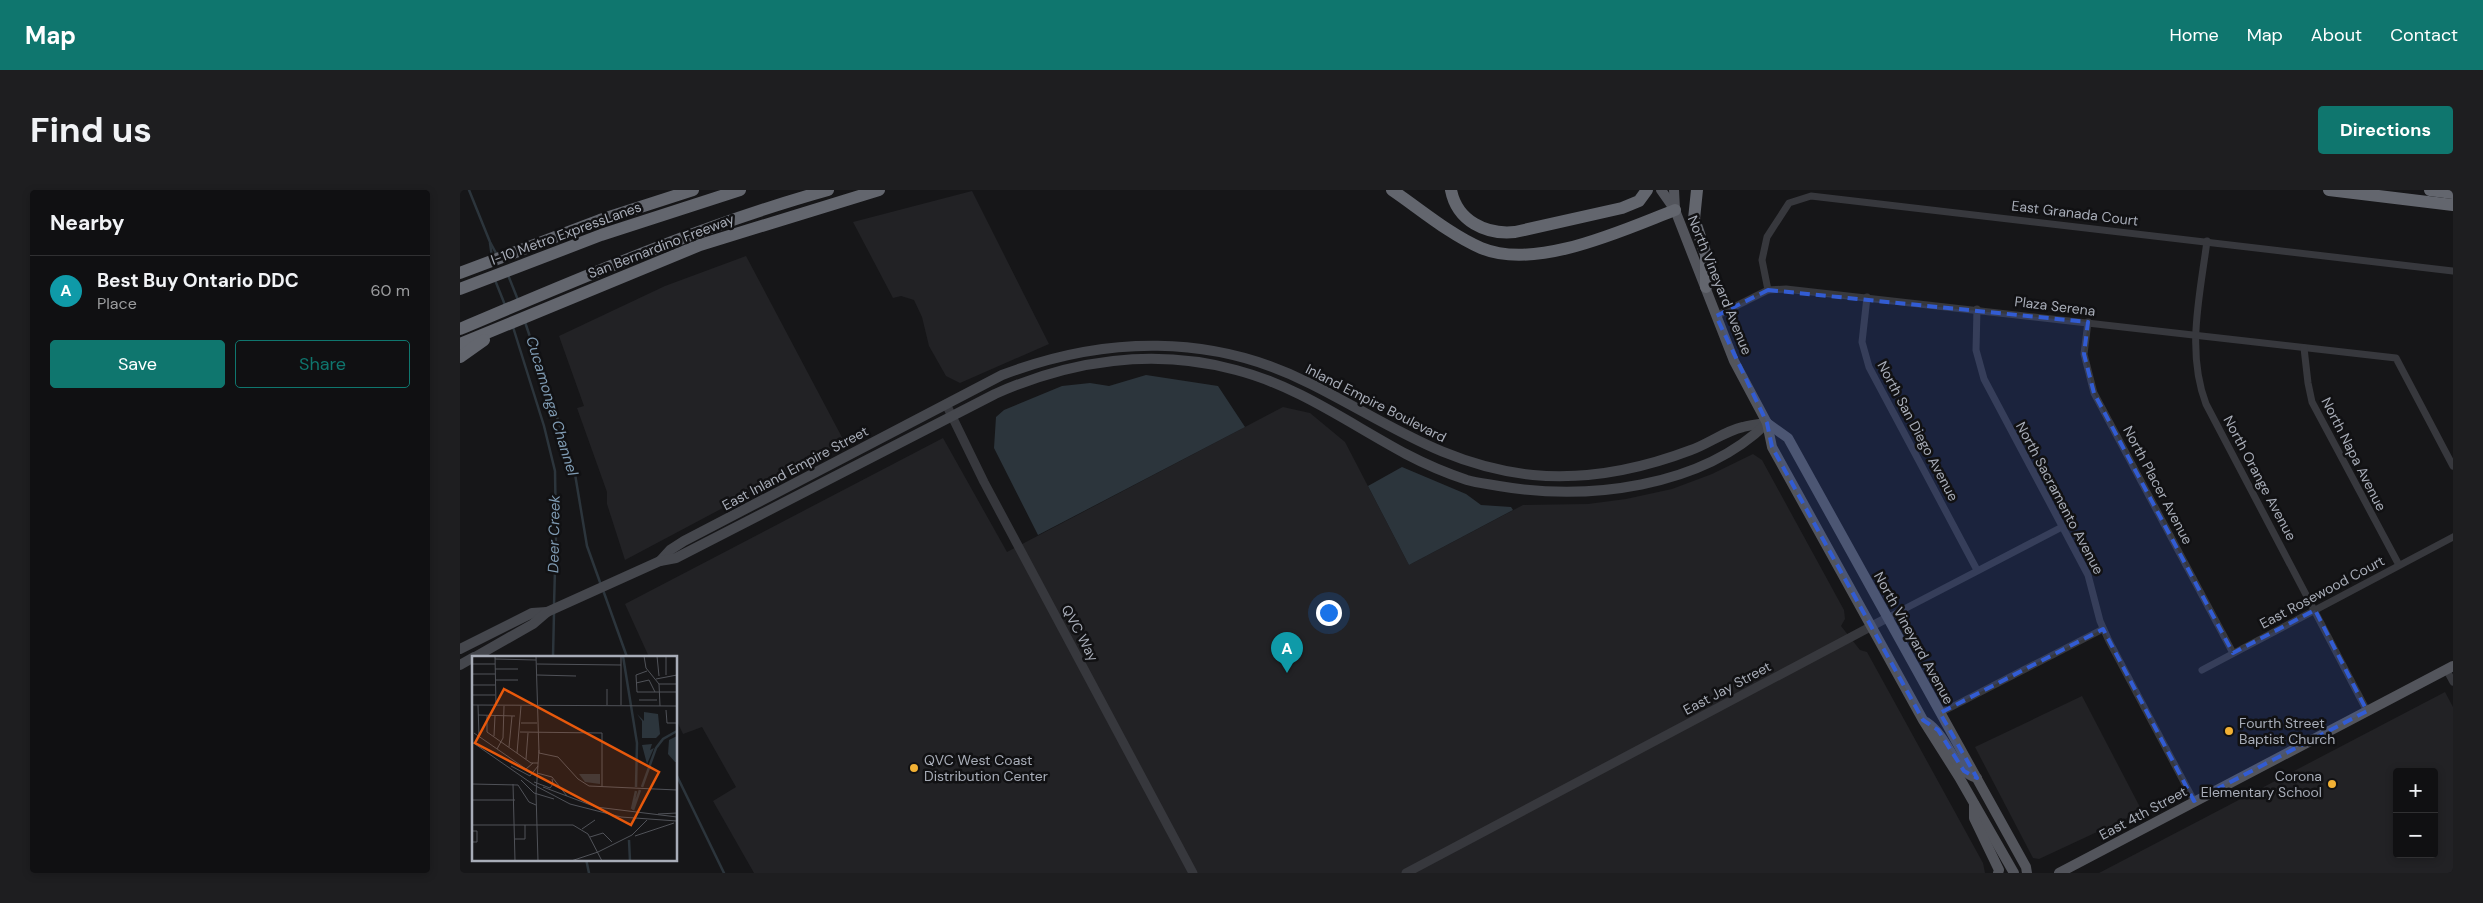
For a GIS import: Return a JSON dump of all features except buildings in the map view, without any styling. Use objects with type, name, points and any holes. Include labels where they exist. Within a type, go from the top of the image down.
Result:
[{"type":"highway","points":[[460,264],[479,261],[510,249],[693,190]]},
{"type":"highway","name":"I-10 Metro ExpressLanes","points":[[460,289],[484,278],[602,235],[740,190]]},
{"type":"highway","points":[[460,329],[705,230],[828,190]]},
{"type":"highway","name":"San Bernardino Freeway","points":[[460,344],[700,246],[879,190]]},
{"type":"highway","points":[[1392,190],[1468,241],[1492,252],[1516,256],[1536,255],[1573,246],[1675,210]]},
{"type":"highway","points":[[1451,190],[1458,207],[1471,222],[1487,231],[1501,233],[1515,232],[1622,208],[1639,201],[1647,190]]},
{"type":"highway","points":[[1697,190],[1694,220],[1706,255],[1706,286]]},
{"type":"highway","points":[[2329,190],[2453,205]]},
{"type":"highway","points":[[2430,190],[2453,193]]},
{"type":"highway","points":[[460,274],[479,261]]},
{"type":"highway","points":[[460,357],[502,326]]},
{"type":"main road","name":"North Vineyard Avenue","points":[[1661,190],[1675,210],[1734,361],[1767,423],[1772,447],[1923,720],[2014,873]]},
{"type":"main road","name":"North Vineyard Avenue","points":[[1674,190],[1675,210]]},
{"type":"main road","name":"Inland Empire Boulevard","points":[[946,404],[1002,375],[1035,363],[1099,348],[1148,344],[1202,348],[1246,358],[1310,383],[1413,440],[1456,459],[1498,470],[1534,475],[1568,476],[1606,473],[1640,466],[1699,447],[1741,427],[1767,423]]},
{"type":"main road","name":"Inland Empire Boulevard","points":[[952,416],[1028,379],[1087,364],[1134,359],[1186,361],[1235,370],[1281,385],[1340,415],[1406,454],[1468,480],[1548,492],[1587,492],[1629,487],[1675,476],[1748,442],[1767,423]]},
{"type":"main road","name":"East Inland Empire Street","points":[[660,561],[670,550],[684,541],[946,404]]},
{"type":"main road","name":"East Inland Empire Street","points":[[547,612],[660,561],[676,558],[952,416]]},
{"type":"main road","name":"North Vineyard Avenue","points":[[1767,423],[1788,438],[2026,867],[2027,873]]},
{"type":"main road","points":[[460,649],[532,613],[547,612]]},
{"type":"main road","points":[[476,656],[533,624],[547,612]]},
{"type":"main road","points":[[460,665],[472,658]]},
{"type":"main road","name":"East 4th Street","points":[[2059,873],[2450,667]]},
{"type":"main road","points":[[1923,720],[1938,730],[1964,772],[1977,778]]},
{"type":"main road","points":[[1974,803],[1974,818],[1998,873]]},
{"type":"street","name":"East Granada Court","points":[[1768,290],[1762,260],[1767,237],[1789,203],[1811,196],[2453,271]]},
{"type":"street","name":"North Orange Avenue","points":[[2207,241],[2195,334],[2199,385],[2206,404],[2368,710]]},
{"type":"street","name":"Plaza Serena","points":[[1716,316],[1768,290],[1786,289],[1977,309],[2396,358],[2453,466]]},
{"type":"street","name":"North San Diego Avenue","points":[[1867,297],[1862,342],[1869,367],[1977,570]]},
{"type":"street","name":"North Sacramento Avenue","points":[[1977,309],[1976,350],[1984,379],[2088,575],[2103,629],[2194,801]]},
{"type":"street","name":"North Placer Avenue","points":[[2088,322],[2084,354],[2094,393],[2234,653]]},
{"type":"street","name":"North Napa Avenue","points":[[2304,348],[2308,383],[2318,414],[2399,566]]},
{"type":"street","name":"QVC Way","points":[[946,404],[984,482],[1193,873]]},
{"type":"street","name":"East Jay Street","points":[[1406,873],[1977,570],[2062,527]]},
{"type":"street","name":"East Rosewood Court","points":[[2202,670],[2453,536]]},
{"type":"street","points":[[1940,714],[2103,629]]},
{"type":"street","points":[[2450,667],[2453,682]]},
{"type":"highlighted area","points":[[1768,290],[2088,322],[2084,354],[2094,393],[2233,653],[2315,610],[2367,711],[2194,801],[2103,629],[1940,713],[1977,778],[1964,771],[1938,730],[1923,720],[1772,447],[1767,423],[1716,316]]},
{"type":"shaded area","points":[[972,191],[1049,344],[960,383],[946,376],[929,346],[922,317],[914,300],[901,296],[893,298],[853,222]]},
{"type":"shaded area","points":[[746,256],[845,443],[625,560],[607,504],[607,492],[577,408],[584,406],[559,336],[665,286]]},
{"type":"shaded area","points":[[1146,375],[1218,386],[1245,427],[1038,535],[994,448],[996,417],[1004,410],[1062,386],[1090,383],[1109,386]]},
{"type":"shaded area","points":[[1283,407],[1310,413],[1345,442],[1409,565],[1523,505],[1588,504],[1626,499],[1672,489],[1712,474],[1753,454],[1762,460],[1844,610],[1845,619],[1841,626],[1860,650],[1867,652],[1983,863],[1985,873],[754,873],[713,801],[736,787],[702,727],[683,734],[678,723],[678,656],[649,656],[625,604],[943,438],[1007,552]]},
{"type":"shaded area","points":[[1402,467],[1466,494],[1481,505],[1511,507],[1513,510],[1409,565],[1368,486]]},
{"type":"shaded area","name":"Corona Elementary School","points":[[2445,692],[2453,707],[2453,873],[2099,873]]},
{"type":"shaded area","points":[[2082,696],[2142,811],[2039,859],[2033,858],[1975,747]]},
{"type":"waterway","name":"Cucamonga Channel","points":[[469,190],[497,255]]},
{"type":"waterway","name":"Deer Creek","points":[[490,243],[492,257]]},
{"type":"waterway","name":"Cucamonga Channel","points":[[508,275],[518,300]]},
{"type":"waterway","name":"Deer Creek","points":[[495,280],[505,305]]},
{"type":"waterway","name":"Cucamonga Channel","points":[[525,322],[574,468],[587,546],[601,585]]},
{"type":"waterway","name":"Deer Creek","points":[[513,327],[544,426],[555,471],[554,605]]},
{"type":"waterway","name":"Cucamonga Channel","points":[[603,590],[627,656]]},
{"type":"waterway","name":"Deer Creek","points":[[553,656],[554,613]]},
{"type":"waterway","name":"Cucamonga Channel","points":[[678,778],[724,873]]},
{"type":"waterway","name":"Deer Creek","points":[[586,860],[589,873]]},
{"type":"place","name":"Best Buy Ontario DDC","points":[[1287,673]]},
{"type":"place","name":"Fourth Street Baptist Church","points":[[2229,731]]},
{"type":"place","name":"QVC West Coast Distribution Center","points":[[914,768]]},
{"type":"place","name":"Corona Elementary School","points":[[2332,784]]}]
